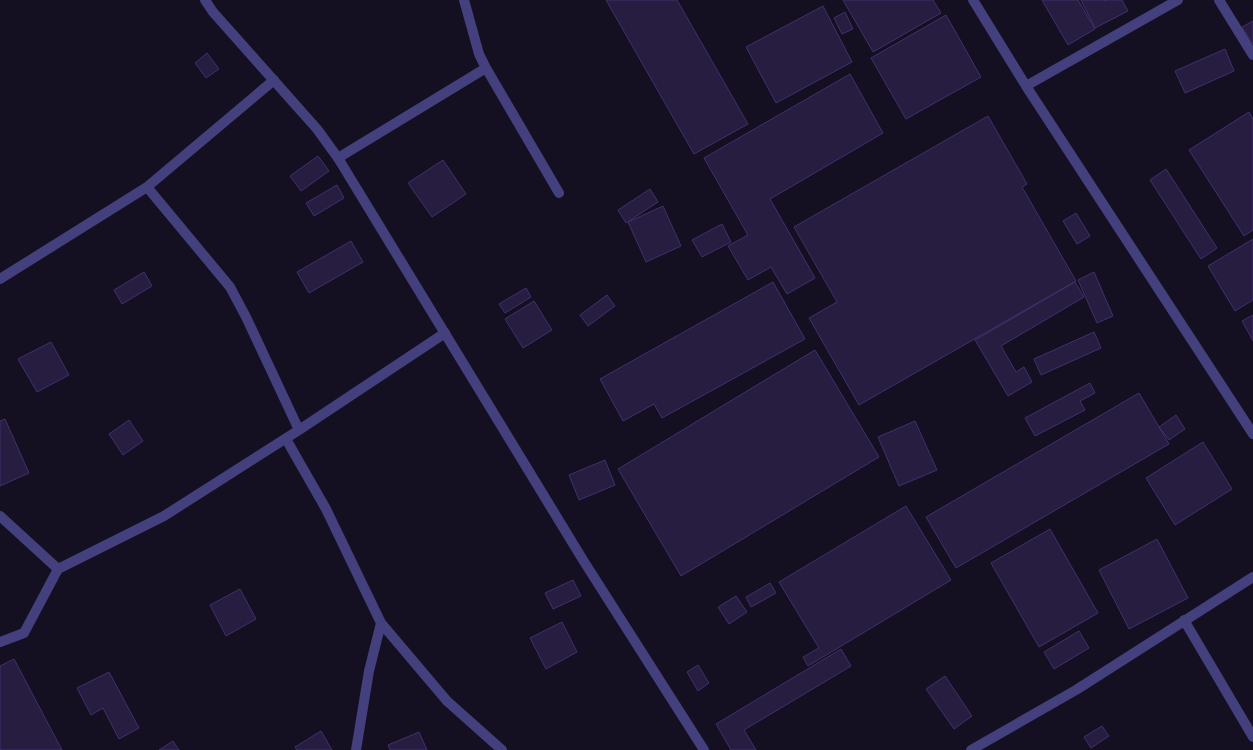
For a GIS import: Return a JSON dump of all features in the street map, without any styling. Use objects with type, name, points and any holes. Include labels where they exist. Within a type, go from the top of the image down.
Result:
[{"type":"street","points":[[205,0],[213,12],[317,129],[338,158],[583,560],[704,750]]},
{"type":"street","points":[[464,0],[479,54],[559,193]]},
{"type":"street","points":[[973,0],[1026,86],[1253,434]]},
{"type":"street","points":[[1026,86],[1178,0]]},
{"type":"street","points":[[1219,0],[1253,55]]},
{"type":"street","points":[[338,158],[486,68]]},
{"type":"street","points":[[0,279],[147,187],[274,80]]},
{"type":"street","points":[[147,187],[230,287],[300,430]]},
{"type":"street","points":[[0,642],[24,633],[58,569],[164,516],[300,430],[444,333]]},
{"type":"street","points":[[286,439],[326,509],[381,622],[447,701],[502,750]]},
{"type":"street","points":[[0,516],[58,569]]},
{"type":"street","points":[[971,750],[1076,690],[1253,577]]},
{"type":"street","points":[[1184,620],[1253,737]]},
{"type":"street","points":[[356,750],[369,671],[381,622]]},
{"type":"building","points":[[606,0],[677,0],[748,124],[694,154]]},
{"type":"building","points":[[843,0],[933,0],[941,13],[873,52]]},
{"type":"building","points":[[1042,0],[1078,0],[1095,29],[1068,45]]},
{"type":"building","points":[[1081,0],[1122,0],[1128,11],[1095,28]]},
{"type":"building","points":[[823,6],[852,62],[776,103],[746,47]]},
{"type":"building","points":[[845,12],[853,29],[842,34],[834,18]]},
{"type":"building","points":[[946,15],[981,77],[906,119],[871,58]]},
{"type":"building","points":[[1253,21],[1253,44],[1242,27]]},
{"type":"building","points":[[1225,49],[1234,71],[1185,93],[1175,71]]},
{"type":"building","points":[[207,53],[219,69],[206,78],[195,63]]},
{"type":"building","points":[[850,74],[883,133],[770,199],[815,278],[787,294],[771,267],[748,280],[728,246],[748,235],[704,158]]},
{"type":"building","points":[[1249,112],[1253,119],[1253,230],[1244,236],[1189,150]]},
{"type":"building","points":[[988,116],[1027,184],[1022,187],[1076,281],[859,405],[809,318],[837,302],[794,227]]},
{"type":"building","points":[[318,156],[329,171],[301,191],[290,176]]},
{"type":"building","points":[[443,160],[466,194],[432,217],[408,183]]},
{"type":"building","points":[[1166,169],[1217,248],[1201,259],[1150,180]]},
{"type":"building","points":[[337,185],[344,198],[314,216],[306,203]]},
{"type":"building","points":[[650,189],[658,202],[626,223],[618,210]]},
{"type":"building","points":[[663,206],[681,246],[646,262],[628,222]]},
{"type":"building","points":[[1076,213],[1090,236],[1077,244],[1063,221]]},
{"type":"building","points":[[722,224],[731,242],[702,257],[692,240]]},
{"type":"building","points":[[1253,239],[1253,300],[1235,311],[1208,266]]},
{"type":"building","points":[[351,241],[363,262],[309,293],[297,272]]},
{"type":"building","points":[[144,272],[152,286],[122,304],[114,290]]},
{"type":"building","points":[[1094,272],[1113,316],[1097,323],[1078,280]]},
{"type":"building","points":[[773,282],[805,339],[662,418],[654,404],[623,421],[600,379]]},
{"type":"building","points":[[1075,282],[1084,297],[1001,346],[1016,372],[1024,367],[1032,382],[1008,396],[975,340]]},
{"type":"building","points":[[526,288],[531,297],[505,313],[499,304]]},
{"type":"building","points":[[607,295],[615,306],[588,326],[580,315]]},
{"type":"building","points":[[534,301],[552,330],[523,348],[505,319]]},
{"type":"building","points":[[1253,315],[1253,341],[1242,321]]},
{"type":"building","points":[[1094,332],[1101,348],[1041,375],[1034,359]]},
{"type":"building","points":[[51,342],[69,375],[37,392],[18,359]]},
{"type":"building","points":[[815,350],[879,457],[681,576],[618,469]]},
{"type":"building","points":[[1090,383],[1095,393],[1080,401],[1085,410],[1035,436],[1025,418]]},
{"type":"building","points":[[1139,393],[1169,444],[956,568],[926,517]]},
{"type":"building","points":[[1176,415],[1185,429],[1169,440],[1159,427]]},
{"type":"building","points":[[5,419],[29,473],[0,486],[0,421]]},
{"type":"building","points":[[129,420],[143,441],[123,455],[109,434]]},
{"type":"building","points":[[915,421],[937,470],[899,486],[878,437]]},
{"type":"building","points":[[1203,442],[1232,489],[1175,525],[1146,478]]},
{"type":"building","points":[[605,460],[615,485],[579,500],[569,475]]},
{"type":"building","points":[[906,506],[951,580],[808,666],[803,657],[819,648],[779,582]]},
{"type":"building","points":[[1050,529],[1098,613],[1039,647],[991,563]]},
{"type":"building","points":[[1157,539],[1188,598],[1129,629],[1099,570]]},
{"type":"building","points":[[573,580],[581,596],[553,609],[545,593]]},
{"type":"building","points":[[770,583],[776,593],[751,607],[746,597]]},
{"type":"building","points":[[240,589],[256,619],[226,636],[210,605]]},
{"type":"building","points":[[736,596],[747,612],[729,624],[718,607]]},
{"type":"building","points":[[562,622],[577,652],[546,669],[530,638]]},
{"type":"building","points":[[1079,631],[1089,648],[1054,669],[1044,652]]},
{"type":"building","points":[[841,649],[851,666],[744,730],[756,750],[731,750],[716,724]]},
{"type":"building","points":[[14,659],[62,750],[0,750],[0,666]]},
{"type":"building","points":[[698,665],[709,683],[698,691],[687,672]]},
{"type":"building","points":[[109,672],[139,728],[119,739],[103,708],[91,715],[77,688]]},
{"type":"building","points":[[945,676],[972,716],[954,729],[926,689]]},
{"type":"building","points":[[1102,726],[1109,736],[1091,748],[1084,737]]},
{"type":"building","points":[[321,731],[332,750],[297,750],[295,747]]},
{"type":"building","points":[[419,732],[427,750],[390,750],[388,745]]},
{"type":"building","points":[[173,741],[179,750],[159,750]]}]
